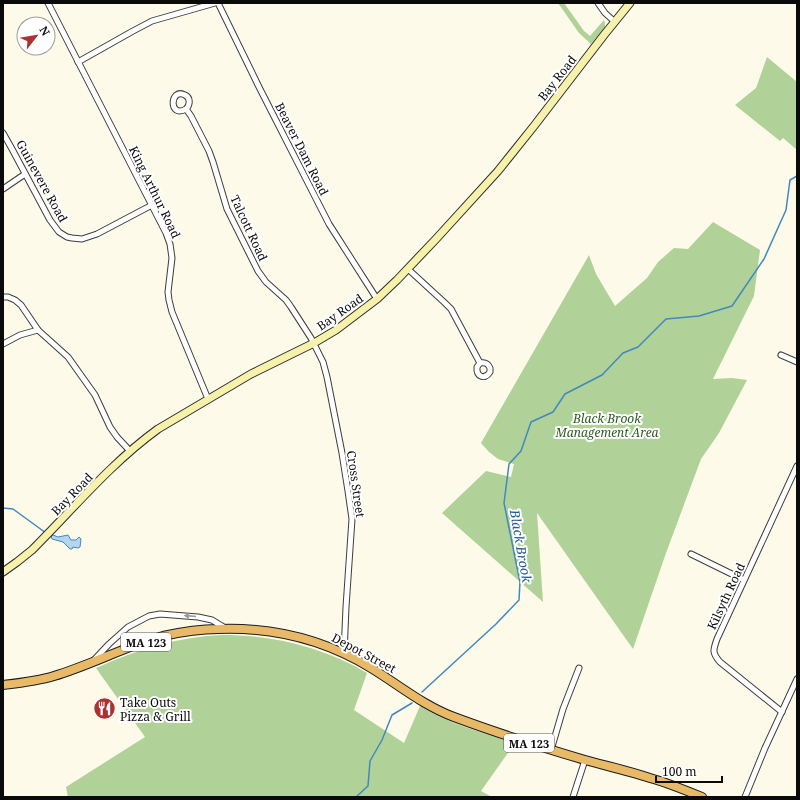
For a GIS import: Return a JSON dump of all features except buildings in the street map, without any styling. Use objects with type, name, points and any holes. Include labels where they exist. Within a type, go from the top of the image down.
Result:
[{"type":"highway","name":"Depot Street","points":[[3,685],[45,678],[66,672],[164,636],[196,630],[255,630],[285,634],[316,642],[344,654],[372,668],[422,702],[466,722],[551,750],[650,778],[702,797]]},
{"type":"main road","name":"Bay Road","points":[[3,572],[32,550],[130,451],[158,428],[256,371],[314,343],[336,330],[377,299],[408,269],[498,170],[630,3]]},
{"type":"street","name":"King Arthur Road","points":[[48,3],[164,228],[171,249],[172,262],[168,288],[172,312],[208,399]]},
{"type":"street","points":[[78,62],[152,21],[217,3]]},
{"type":"street","name":"Beaver Dam Road","points":[[217,3],[329,224],[377,299]]},
{"type":"street","points":[[598,3],[605,13],[615,22]]},
{"type":"street","name":"Talcott Road","points":[[186,109],[209,151],[227,209],[258,271],[266,282],[289,303],[314,343]]},
{"type":"street","name":"Guinevere Road","points":[[3,134],[50,220],[61,234],[72,238],[82,239],[97,234],[152,205]]},
{"type":"street","points":[[3,189],[25,174]]},
{"type":"street","points":[[408,269],[451,309],[480,363]]},
{"type":"street","points":[[3,297],[8,297],[15,300],[21,305],[38,330],[72,362],[95,395],[110,427],[130,451]]},
{"type":"street","points":[[3,344],[20,335],[38,330]]},
{"type":"street","name":"Cross Street","points":[[314,343],[328,381],[352,514],[344,654]]},
{"type":"street","points":[[781,355],[797,362]]},
{"type":"street","name":"Kilsyth Road","points":[[782,712],[720,662],[715,657],[714,647],[797,466]]},
{"type":"street","points":[[691,554],[744,580]]},
{"type":"street","points":[[92,662],[100,652],[128,627],[149,616],[160,614],[198,617],[212,620],[226,629]]},
{"type":"street","points":[[551,750],[563,709],[579,668]]},
{"type":"street","points":[[745,797],[765,748],[797,679]]},
{"type":"street","points":[[573,797],[585,760]]},
{"type":"green space","points":[[558,3],[564,3],[584,31],[590,36],[604,20],[605,27],[591,44],[579,33]]},
{"type":"green space","points":[[767,57],[797,82],[797,150],[783,138],[780,141],[735,105],[756,88]]},
{"type":"green space","name":"Black Brook Management Area","points":[[713,222],[760,250],[754,296],[713,379],[732,378],[747,380],[719,433],[701,459],[666,553],[633,649],[537,513],[543,602],[442,513],[486,471],[511,477],[514,464],[498,459],[481,443],[589,255],[596,274],[615,306],[647,278],[658,262],[674,248],[688,249]]},
{"type":"green space","points":[[222,635],[260,637],[297,644],[333,656],[367,673],[354,710],[404,743],[420,706],[454,723],[515,743],[481,791],[492,797],[68,797],[66,787],[145,737],[96,668],[142,650],[157,646],[189,638]]},
{"type":"water","points":[[53,535],[58,537],[68,535],[71,540],[76,540],[79,537],[81,539],[80,547],[73,547],[70,549],[63,542],[52,539],[51,537]]},
{"type":"waterway","name":"Black Brook","points":[[422,692],[496,624],[519,600],[520,582],[504,503],[509,464],[521,451],[531,422],[553,412],[565,394],[602,375],[623,353],[638,347],[666,319],[699,316],[732,306],[764,259],[786,210],[790,180],[797,176]]},
{"type":"waterway","points":[[3,508],[13,509],[46,533]]},
{"type":"waterway","name":"Black Brook","points":[[356,797],[368,786],[370,761],[382,740],[392,715],[412,703]]},
{"type":"place","name":"Take Outs Pizza & Grill","points":[[105,709]]}]
